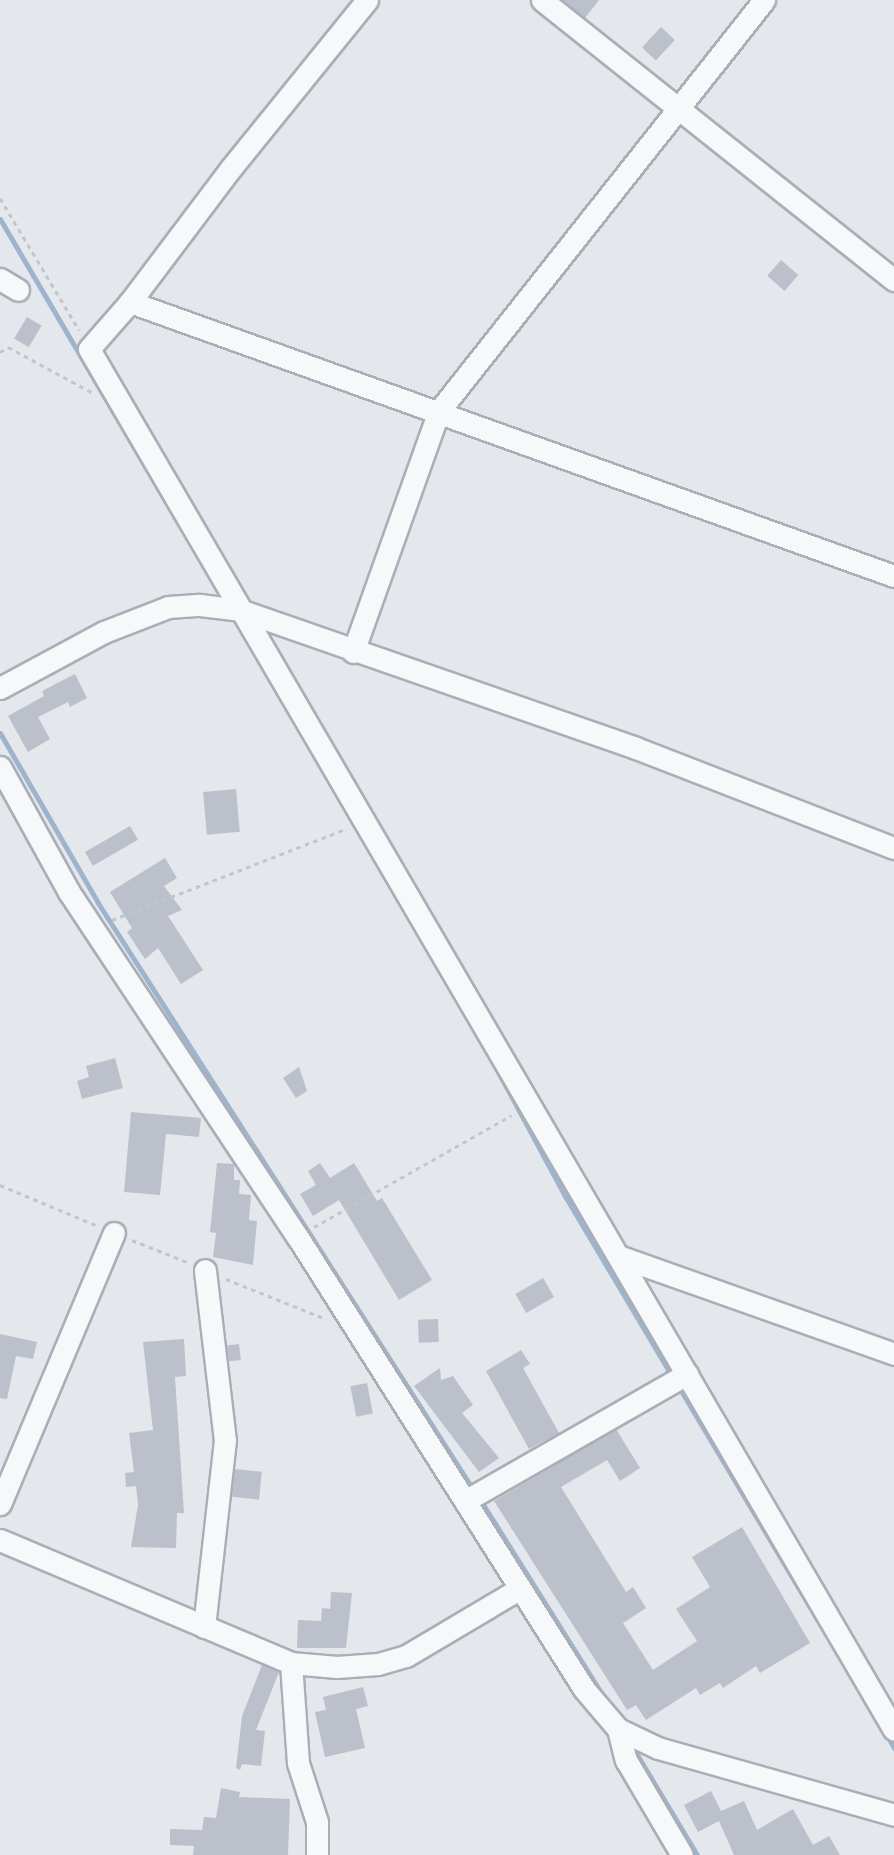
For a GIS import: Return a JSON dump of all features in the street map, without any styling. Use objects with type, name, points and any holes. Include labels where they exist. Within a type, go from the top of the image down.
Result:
[{"type":"street","points":[[367,0],[231,168],[130,302],[89,349],[894,1730]]},
{"type":"street","points":[[542,0],[894,280]]},
{"type":"street","points":[[353,651],[439,411],[764,0]]},
{"type":"street","points":[[130,302],[894,576]]},
{"type":"street","points":[[0,688],[104,632],[168,607],[200,605],[240,610],[636,748],[894,848]]},
{"type":"street","points":[[0,767],[93,928],[297,1236],[584,1689],[618,1729],[658,1748],[894,1815]]},
{"type":"street","points":[[0,1504],[114,1233]]},
{"type":"street","points":[[618,1256],[894,1354]]},
{"type":"street","points":[[204,1627],[225,1440],[205,1270]]},
{"type":"street","points":[[465,1501],[687,1374]]},
{"type":"street","points":[[0,1540],[291,1663],[337,1667],[378,1664],[406,1656],[519,1589]]},
{"type":"street","points":[[291,1663],[298,1763],[317,1822],[316,1855]]},
{"type":"street","points":[[618,1729],[626,1760],[682,1855]]},
{"type":"path","points":[[0,198],[89,349]]},
{"type":"path","points":[[0,352],[8,347],[90,395],[110,383]]},
{"type":"path","points":[[93,928],[365,821]]},
{"type":"path","points":[[297,1236],[531,1104]]},
{"type":"path","points":[[0,1185],[358,1333]]},
{"type":"building","points":[[562,0],[599,0],[585,18]]},
{"type":"building","points":[[661,27],[675,40],[656,60],[642,47]]},
{"type":"building","points":[[781,260],[798,275],[785,291],[767,276]]},
{"type":"building","points":[[27,317],[42,326],[29,347],[14,338]]},
{"type":"building","points":[[75,674],[87,698],[70,707],[68,702],[38,717],[50,739],[28,752],[8,716],[44,696],[42,691]]},
{"type":"building","points":[[236,789],[240,832],[207,835],[203,792]]},
{"type":"building","points":[[130,826],[138,840],[93,866],[85,852]]},
{"type":"building","points":[[165,858],[177,878],[164,886],[182,910],[168,916],[203,970],[181,984],[158,948],[145,959],[127,932],[132,928],[110,892]]},
{"type":"building","points":[[115,1058],[123,1088],[82,1099],[77,1081],[89,1077],[86,1066]]},
{"type":"building","points":[[299,1067],[307,1091],[296,1098],[283,1078]]},
{"type":"building","points":[[131,1112],[201,1118],[199,1137],[166,1134],[160,1195],[124,1192]]},
{"type":"building","points":[[217,1163],[234,1164],[234,1180],[240,1180],[239,1194],[251,1195],[249,1220],[257,1221],[253,1265],[213,1257],[216,1233],[210,1232]]},
{"type":"building","points":[[320,1163],[330,1178],[354,1163],[377,1201],[382,1198],[432,1280],[399,1300],[339,1200],[313,1216],[300,1194],[316,1185],[308,1171]]},
{"type":"building","points":[[543,1278],[554,1297],[526,1313],[515,1294]]},
{"type":"building","points":[[438,1319],[439,1342],[419,1343],[418,1320]]},
{"type":"building","points":[[0,1334],[37,1342],[33,1359],[16,1356],[7,1399],[0,1398]]},
{"type":"building","points":[[184,1339],[186,1376],[175,1377],[184,1513],[177,1513],[176,1548],[131,1547],[138,1505],[136,1486],[126,1487],[125,1473],[134,1472],[129,1433],[153,1430],[143,1342]]},
{"type":"building","points":[[239,1344],[241,1360],[229,1361],[227,1345]]},
{"type":"building","points":[[521,1350],[530,1364],[523,1368],[559,1433],[529,1449],[486,1371]]},
{"type":"building","points":[[440,1368],[441,1380],[453,1376],[473,1405],[462,1413],[499,1458],[479,1472],[414,1386]]},
{"type":"building","points":[[367,1383],[373,1413],[356,1417],[350,1386]]},
{"type":"building","points":[[616,1429],[640,1468],[620,1481],[607,1460],[561,1487],[626,1592],[633,1587],[646,1608],[623,1623],[653,1670],[697,1641],[676,1609],[710,1587],[692,1557],[742,1527],[810,1643],[760,1673],[756,1666],[723,1688],[720,1683],[700,1695],[696,1688],[646,1720],[636,1705],[627,1710],[494,1501]]},
{"type":"building","points":[[235,1469],[262,1472],[259,1500],[232,1497]]},
{"type":"building","points":[[331,1592],[352,1593],[346,1648],[297,1648],[298,1620],[321,1621],[322,1608],[330,1609]]},
{"type":"building","points":[[262,1665],[279,1672],[256,1730],[265,1731],[261,1766],[242,1764],[240,1770],[236,1768],[242,1716]]},
{"type":"building","points":[[363,1687],[368,1706],[356,1709],[365,1748],[325,1757],[315,1712],[326,1710],[323,1697]]},
{"type":"building","points":[[221,1788],[240,1792],[239,1797],[290,1799],[288,1855],[193,1855],[194,1846],[170,1845],[170,1829],[202,1830],[204,1817],[216,1818]]},
{"type":"building","points":[[711,1791],[721,1811],[744,1801],[757,1830],[793,1809],[813,1845],[829,1836],[840,1855],[734,1855],[719,1821],[698,1832],[684,1805]]},
{"type":"waterway","points":[[0,219],[178,522]]},
{"type":"waterway","points":[[0,733],[98,903],[474,1491]]},
{"type":"waterway","points":[[495,1066],[565,1196],[672,1376]]},
{"type":"waterway","points":[[677,1384],[827,1636]]},
{"type":"waterway","points":[[479,1498],[603,1696]]},
{"type":"waterway","points":[[886,1734],[894,1748]]},
{"type":"waterway","points":[[630,1743],[697,1855]]}]
